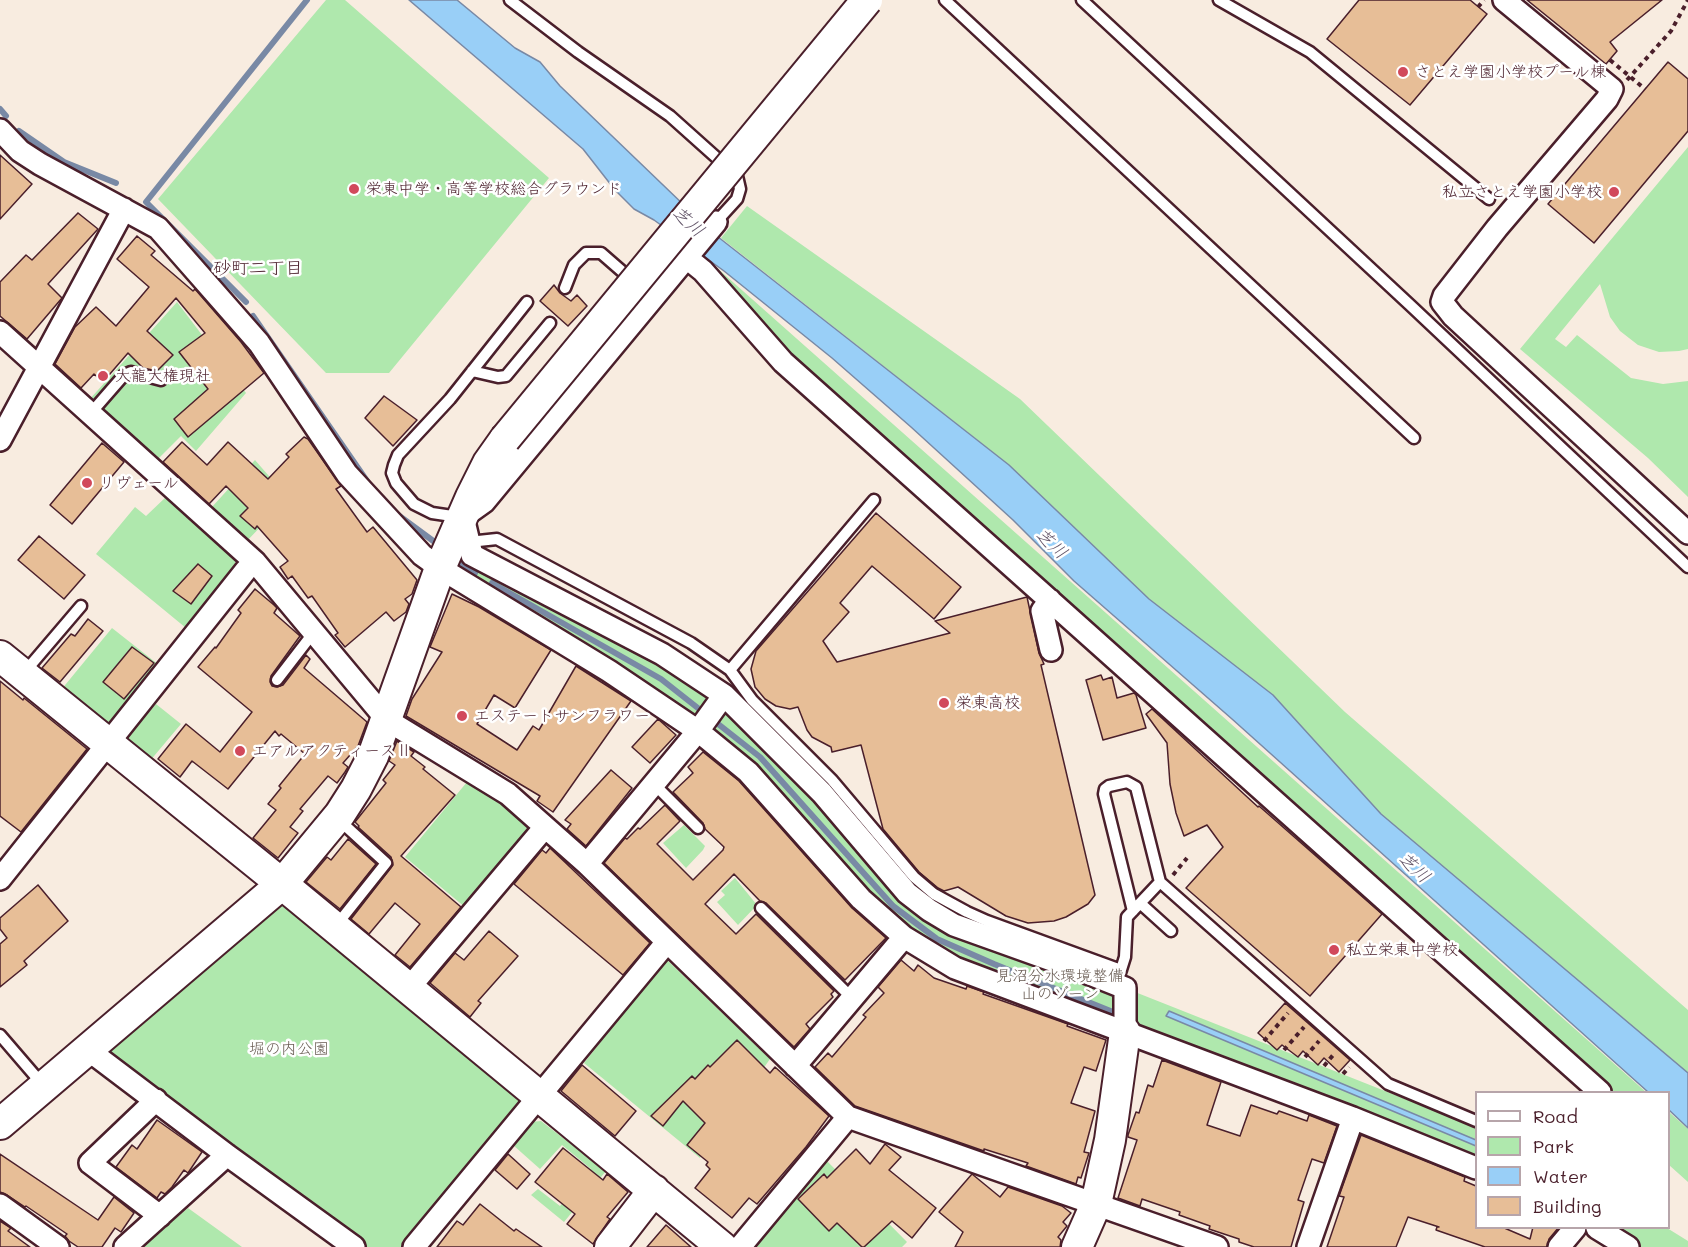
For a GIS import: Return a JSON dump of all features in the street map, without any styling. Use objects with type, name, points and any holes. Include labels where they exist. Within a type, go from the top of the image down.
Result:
[{"type":"street","points":[[0,1124],[282,884],[336,818],[373,756],[471,497],[488,463],[505,439],[867,0]]},
{"type":"street","points":[[1504,0],[1612,89],[1607,99],[1497,228],[1444,296],[1442,302],[1453,315],[1688,533]]},
{"type":"street","points":[[0,130],[20,151],[158,228],[259,343],[347,474],[422,555],[453,546],[484,502],[716,222]]},
{"type":"street","points":[[0,440],[124,209]]},
{"type":"street","points":[[688,256],[783,362],[1599,1091]]},
{"type":"street","points":[[0,332],[255,562],[387,720],[507,794],[587,864],[848,1117],[1217,1247]]},
{"type":"street","points":[[453,546],[662,654],[730,681],[907,893],[929,910],[954,925],[1077,969],[1118,977],[1125,988],[1125,1032],[1110,1140],[1096,1204],[1077,1247]]},
{"type":"street","points":[[453,546],[609,671],[702,726],[748,772],[861,899],[904,937],[955,968],[1475,1168]]},
{"type":"street","points":[[0,879],[246,570],[255,562]]},
{"type":"street","points":[[1050,600],[1042,611],[1051,650]]},
{"type":"street","points":[[11,665],[282,884],[722,1247]]},
{"type":"street","points":[[587,864],[702,726],[730,681]]},
{"type":"street","points":[[409,988],[545,827]]},
{"type":"street","points":[[795,1066],[904,937]]},
{"type":"street","points":[[414,1247],[667,942]]},
{"type":"street","points":[[87,1049],[354,1247]]},
{"type":"street","points":[[156,1100],[90,1163],[160,1216]]},
{"type":"street","points":[[740,1247],[848,1117]]},
{"type":"street","points":[[1308,1247],[1353,1119]]},
{"type":"street","points":[[125,1247],[227,1155]]},
{"type":"street","points":[[610,1247],[654,1190]]},
{"type":"street","points":[[0,1205],[58,1247]]},
{"type":"street","points":[[1558,1247],[1573,1229]]},
{"type":"street","points":[[1600,1229],[1628,1247]]},
{"type":"lane","points":[[510,0],[578,52],[670,116],[737,176],[740,189],[737,198],[716,222]]},
{"type":"lane","points":[[945,0],[1414,438]]},
{"type":"lane","points":[[1082,0],[1688,567]]},
{"type":"lane","points":[[1219,0],[1310,51],[1489,199]]},
{"type":"lane","points":[[565,288],[574,266],[586,253],[601,253],[652,299]]},
{"type":"lane","points":[[453,546],[432,513],[414,504],[400,490],[392,473],[398,455],[450,399],[528,302]]},
{"type":"lane","points":[[472,370],[498,377],[506,376],[550,323]]},
{"type":"lane","points":[[90,414],[124,375],[131,372],[161,380]]},
{"type":"lane","points":[[730,681],[874,500]]},
{"type":"lane","points":[[11,665],[81,606]]},
{"type":"lane","points":[[277,680],[314,632]]},
{"type":"lane","points":[[1171,931],[1136,907],[1104,794],[1105,789],[1109,786],[1127,782],[1136,787],[1162,883],[1388,1084],[1475,1121]]},
{"type":"lane","points":[[654,784],[698,828]]},
{"type":"lane","points":[[334,927],[386,863],[336,818]]},
{"type":"lane","points":[[1118,977],[1125,957],[1127,917],[1162,883]]},
{"type":"lane","points":[[761,908],[852,998]]},
{"type":"lane","points":[[0,1035],[44,1086]]},
{"type":"path","points":[[1478,7],[1484,0]]},
{"type":"path","points":[[1612,89],[1622,85],[1671,31],[1688,0]]},
{"type":"path","points":[[1610,60],[1645,89]]},
{"type":"path","points":[[1162,883],[1187,858]]},
{"type":"path","points":[[1264,1041],[1297,1004]]},
{"type":"path","points":[[1284,1050],[1312,1018]]},
{"type":"path","points":[[1305,1057],[1328,1031]]},
{"type":"green space","name":"栄東中学・高等学校総合グラウンド","points":[[326,0],[345,0],[549,178],[389,373],[326,373],[158,199]]},
{"type":"green space","points":[[1688,147],[1688,349],[1659,352],[1638,345],[1620,331],[1610,317],[1600,284],[1555,339],[1566,347],[1577,335],[1631,378],[1663,384],[1688,381],[1688,497],[1648,458],[1520,349]]},
{"type":"green space","points":[[747,206],[1020,399],[1345,712],[1688,1010],[1688,1073],[1381,814],[1273,695],[1149,599],[1009,465],[721,238]]},
{"type":"green space","points":[[708,260],[1645,1091],[1607,1091],[777,348],[704,264]]},
{"type":"green space","points":[[177,302],[246,393],[196,451],[181,436],[156,461],[89,400]]},
{"type":"green space","points":[[255,460],[288,498],[245,543],[211,508]]},
{"type":"green space","points":[[167,496],[235,559],[235,568],[186,628],[96,554],[135,507],[146,516]]},
{"type":"green space","name":"見沼分水環境整備 山のゾーン","points":[[472,555],[724,695],[929,910],[1125,988],[1125,1032],[904,937],[748,772],[458,579]]},
{"type":"green space","points":[[112,628],[159,665],[107,727],[61,690]]},
{"type":"green space","points":[[156,704],[181,724],[149,762],[126,745],[127,737]]},
{"type":"green space","points":[[467,782],[513,809],[533,828],[466,908],[405,857]]},
{"type":"green space","points":[[684,825],[705,846],[686,868],[663,843]]},
{"type":"green space","points":[[735,878],[757,905],[738,925],[717,902],[725,895],[721,891]]},
{"type":"green space","name":"堀の内公園","points":[[282,884],[540,1096],[414,1247],[354,1247],[87,1049]]},
{"type":"green space","points":[[666,959],[770,1059],[700,1158],[584,1063]]},
{"type":"green space","name":"見沼分水環境整備 山のゾーン","points":[[1135,992],[1475,1127],[1475,1168],[1133,1026]]},
{"type":"green space","points":[[1670,1113],[1688,1129],[1688,1182],[1670,1166]]},
{"type":"green space","points":[[541,1121],[606,1171],[564,1222],[531,1195],[538,1189],[560,1206],[591,1169],[562,1145],[540,1169],[513,1145],[531,1122]]},
{"type":"green space","points":[[825,1159],[907,1242],[902,1247],[751,1247]]},
{"type":"green space","points":[[188,1208],[242,1247],[141,1247]]},
{"type":"green space","points":[[1599,1229],[1669,1229],[1688,1241],[1688,1247],[1628,1247]]},
{"type":"water","name":"芝川","points":[[409,0],[457,0],[515,48],[540,62],[560,86],[713,233],[1009,465],[1149,599],[1273,695],[1381,814],[1688,1073],[1688,1128],[1670,1111],[1670,1091],[1647,1091],[1232,719],[1074,581],[1013,520],[832,358],[724,271],[654,220],[634,209],[615,190],[583,149]]},
{"type":"water","points":[[1169,1011],[1475,1140],[1475,1146],[1166,1016]]},
{"type":"building","name":"さとえ学園小学校プール棟","points":[[1359,0],[1470,0],[1487,14],[1410,105],[1327,39]]},
{"type":"building","points":[[1527,0],[1662,0],[1610,42],[1617,51],[1606,64]]},
{"type":"building","points":[[1668,62],[1688,79],[1688,131],[1594,243],[1548,204]]},
{"type":"building","points":[[0,155],[32,184],[0,219]]},
{"type":"building","points":[[78,213],[98,229],[48,284],[62,298],[27,339],[0,316],[0,282],[26,255],[32,260]]},
{"type":"building","points":[[137,236],[155,251],[151,255],[193,291],[195,289],[241,342],[264,373],[188,437],[174,419],[208,389],[179,352],[205,333],[176,298],[147,331],[173,355],[157,371],[143,368],[128,353],[103,382],[94,374],[81,388],[55,364],[75,327],[96,307],[116,326],[149,287],[117,259]]},
{"type":"building","points":[[554,285],[571,301],[577,295],[587,306],[568,326],[540,301]]},
{"type":"building","points":[[384,396],[417,420],[393,446],[365,418]]},
{"type":"building","points":[[304,437],[308,439],[341,486],[336,489],[367,532],[373,527],[417,580],[412,594],[405,599],[409,604],[406,612],[394,621],[386,612],[345,647],[335,635],[338,633],[312,596],[308,598],[292,576],[288,579],[280,567],[288,561],[257,526],[255,529],[240,516],[248,508],[226,486],[209,504],[163,462],[182,442],[207,465],[228,442],[268,479],[289,457],[286,454]]},
{"type":"building","name":"リヴェール","points":[[102,443],[124,462],[72,524],[50,505]]},
{"type":"building","points":[[876,513],[961,587],[934,619],[872,566],[840,603],[849,612],[823,641],[837,662],[950,633],[935,621],[1027,597],[1095,895],[1088,904],[1066,917],[1054,921],[1028,923],[1006,916],[958,887],[944,891],[938,888],[919,872],[883,829],[861,745],[832,752],[831,747],[812,737],[798,707],[790,709],[776,706],[765,699],[755,687],[751,669],[756,651]]},
{"type":"building","points":[[39,536],[85,575],[64,599],[18,560]]},
{"type":"building","points":[[198,564],[212,576],[191,604],[173,591]]},
{"type":"building","points":[[255,589],[277,608],[274,613],[300,636],[271,676],[272,686],[283,685],[306,655],[310,659],[304,668],[367,722],[358,746],[343,763],[348,767],[345,772],[337,783],[328,776],[300,809],[303,811],[290,827],[298,833],[278,858],[253,838],[276,810],[268,804],[281,788],[279,786],[305,754],[281,734],[279,736],[275,731],[228,789],[192,761],[180,777],[158,759],[186,724],[220,752],[252,712],[198,667],[216,648],[241,613],[238,610]]},
{"type":"building","points":[[452,594],[479,607],[551,650],[515,708],[494,695],[477,724],[517,750],[533,726],[539,730],[576,666],[631,701],[553,812],[537,801],[540,796],[406,716],[412,699],[442,652],[430,647]]},
{"type":"building","points":[[88,619],[103,631],[60,682],[42,668],[71,634],[75,636]]},
{"type":"building","points":[[132,647],[154,663],[124,699],[103,682]]},
{"type":"building","points":[[1101,675],[1103,680],[1112,677],[1117,698],[1134,693],[1136,695],[1146,728],[1103,740],[1086,680]]},
{"type":"building","points":[[0,681],[87,749],[21,832],[0,816]]},
{"type":"building","points":[[1152,709],[1258,807],[1382,914],[1310,996],[1186,888],[1223,847],[1207,825],[1184,836],[1170,784],[1167,743],[1146,714]]},
{"type":"building","points":[[658,719],[676,735],[650,763],[632,747]]},
{"type":"building","points":[[397,741],[414,752],[411,756],[425,767],[423,769],[455,795],[401,856],[461,907],[410,967],[395,955],[420,924],[395,903],[369,934],[351,919],[393,865],[391,857],[355,822],[386,783],[383,780],[395,765],[389,761]]},
{"type":"building","points":[[703,752],[739,781],[852,908],[886,938],[845,980],[734,874],[705,904],[736,934],[756,914],[834,991],[831,994],[833,997],[806,1024],[810,1029],[794,1047],[604,863],[625,838],[627,839],[638,828],[640,829],[665,805],[680,821],[657,844],[693,880],[723,850],[724,847],[673,792],[693,773],[688,767]]},
{"type":"building","points":[[611,770],[632,788],[586,846],[567,829],[571,824],[565,820]]},
{"type":"building","points":[[348,839],[376,864],[340,909],[306,882],[327,857],[331,860]]},
{"type":"building","points":[[550,848],[650,943],[623,975],[514,884],[542,850],[546,853]]},
{"type":"building","points":[[38,885],[68,921],[24,961],[27,965],[0,987],[0,944],[7,938],[0,929],[0,918]]},
{"type":"building","points":[[489,931],[518,956],[478,1001],[481,1003],[470,1017],[430,983],[455,953],[464,960]]},
{"type":"building","points":[[901,960],[914,971],[918,965],[934,978],[966,989],[967,986],[984,992],[983,994],[1106,1040],[1096,1071],[1084,1067],[1071,1103],[1095,1111],[1084,1152],[1089,1153],[1081,1178],[1078,1177],[1076,1184],[1026,1166],[1028,1163],[984,1149],[984,1151],[855,1106],[815,1067],[828,1053],[832,1057],[866,1017],[863,1015],[884,993],[878,987]]},
{"type":"building","points":[[1285,1003],[1350,1060],[1339,1072],[1324,1058],[1318,1065],[1303,1051],[1298,1057],[1282,1045],[1277,1050],[1258,1033]]},
{"type":"building","points":[[737,1040],[770,1073],[775,1067],[829,1116],[806,1147],[757,1204],[749,1198],[732,1218],[695,1188],[710,1169],[706,1165],[708,1162],[687,1145],[705,1123],[683,1101],[663,1126],[651,1116],[692,1076],[695,1079],[708,1065],[710,1067]]},
{"type":"building","points":[[1162,1060],[1221,1082],[1207,1125],[1240,1136],[1251,1105],[1277,1114],[1279,1111],[1307,1121],[1309,1115],[1337,1126],[1324,1163],[1312,1159],[1298,1200],[1304,1202],[1291,1247],[1254,1247],[1239,1242],[1239,1239],[1209,1229],[1210,1226],[1179,1215],[1180,1212],[1142,1199],[1140,1206],[1118,1198],[1137,1140],[1128,1135],[1136,1112],[1139,1113],[1148,1085],[1153,1087]]},
{"type":"building","points":[[582,1065],[636,1111],[615,1136],[561,1091]]},
{"type":"building","points":[[157,1120],[202,1152],[188,1173],[184,1170],[172,1187],[165,1194],[161,1192],[157,1198],[116,1167],[132,1145],[137,1149]]},
{"type":"building","points":[[1361,1135],[1465,1177],[1464,1181],[1475,1186],[1475,1229],[1507,1229],[1530,1239],[1532,1229],[1557,1229],[1549,1239],[1547,1247],[1485,1247],[1436,1230],[1439,1227],[1408,1217],[1396,1247],[1327,1247],[1344,1197],[1339,1196]]},
{"type":"building","points":[[885,1144],[901,1157],[889,1170],[936,1208],[912,1238],[892,1221],[862,1247],[837,1223],[829,1231],[798,1199],[824,1174],[827,1178],[856,1149],[870,1164]]},
{"type":"building","points":[[563,1148],[603,1180],[607,1174],[628,1192],[607,1217],[610,1219],[593,1244],[567,1224],[575,1214],[535,1182]]},
{"type":"building","points":[[0,1154],[98,1220],[114,1197],[134,1213],[121,1232],[115,1228],[102,1247],[78,1247],[69,1241],[65,1236],[67,1234],[26,1206],[0,1192]]},
{"type":"building","points":[[508,1154],[530,1174],[517,1189],[495,1170]]},
{"type":"building","points":[[972,1174],[1000,1197],[1008,1187],[1062,1206],[1071,1213],[1063,1222],[1067,1226],[1058,1237],[1061,1240],[1060,1247],[955,1247],[963,1232],[939,1212]]},
{"type":"building","points":[[480,1204],[514,1231],[516,1229],[542,1247],[437,1247],[457,1221],[463,1225]]},
{"type":"building","points":[[0,1221],[11,1228],[8,1231],[30,1247],[0,1247]]},
{"type":"building","points":[[666,1225],[691,1247],[647,1247]]},
{"type":"waterway","points":[[246,302],[146,202],[307,0]]},
{"type":"waterway","points":[[0,109],[6,116]]},
{"type":"waterway","points":[[19,131],[64,162],[116,183]]},
{"type":"waterway","points":[[253,316],[367,481]]},
{"type":"waterway","points":[[398,515],[436,543]]},
{"type":"waterway","points":[[461,565],[475,573]]},
{"type":"waterway","points":[[492,583],[661,679],[760,757],[893,906],[937,939],[1113,1012]]},
{"type":"place","name":"さとえ学園小学校プール棟","points":[[1403,72]]},
{"type":"place","name":"栄東中学・高等学校総合グラウンド","points":[[354,189]]},
{"type":"place","name":"私立さとえ学園小学校","points":[[1614,192]]},
{"type":"place","name":"大龍大権現社","points":[[103,376]]},
{"type":"place","name":"リヴェール","points":[[87,483]]},
{"type":"place","name":"栄東高校","points":[[944,703]]},
{"type":"place","name":"エステートサンフラワー","points":[[462,716]]},
{"type":"place","name":"エアルアクティースⅡ","points":[[240,751]]},
{"type":"place","name":"私立栄東中学校","points":[[1334,950]]},
{"type":"district","name":"砂町二丁目","points":[[258,268]]}]
